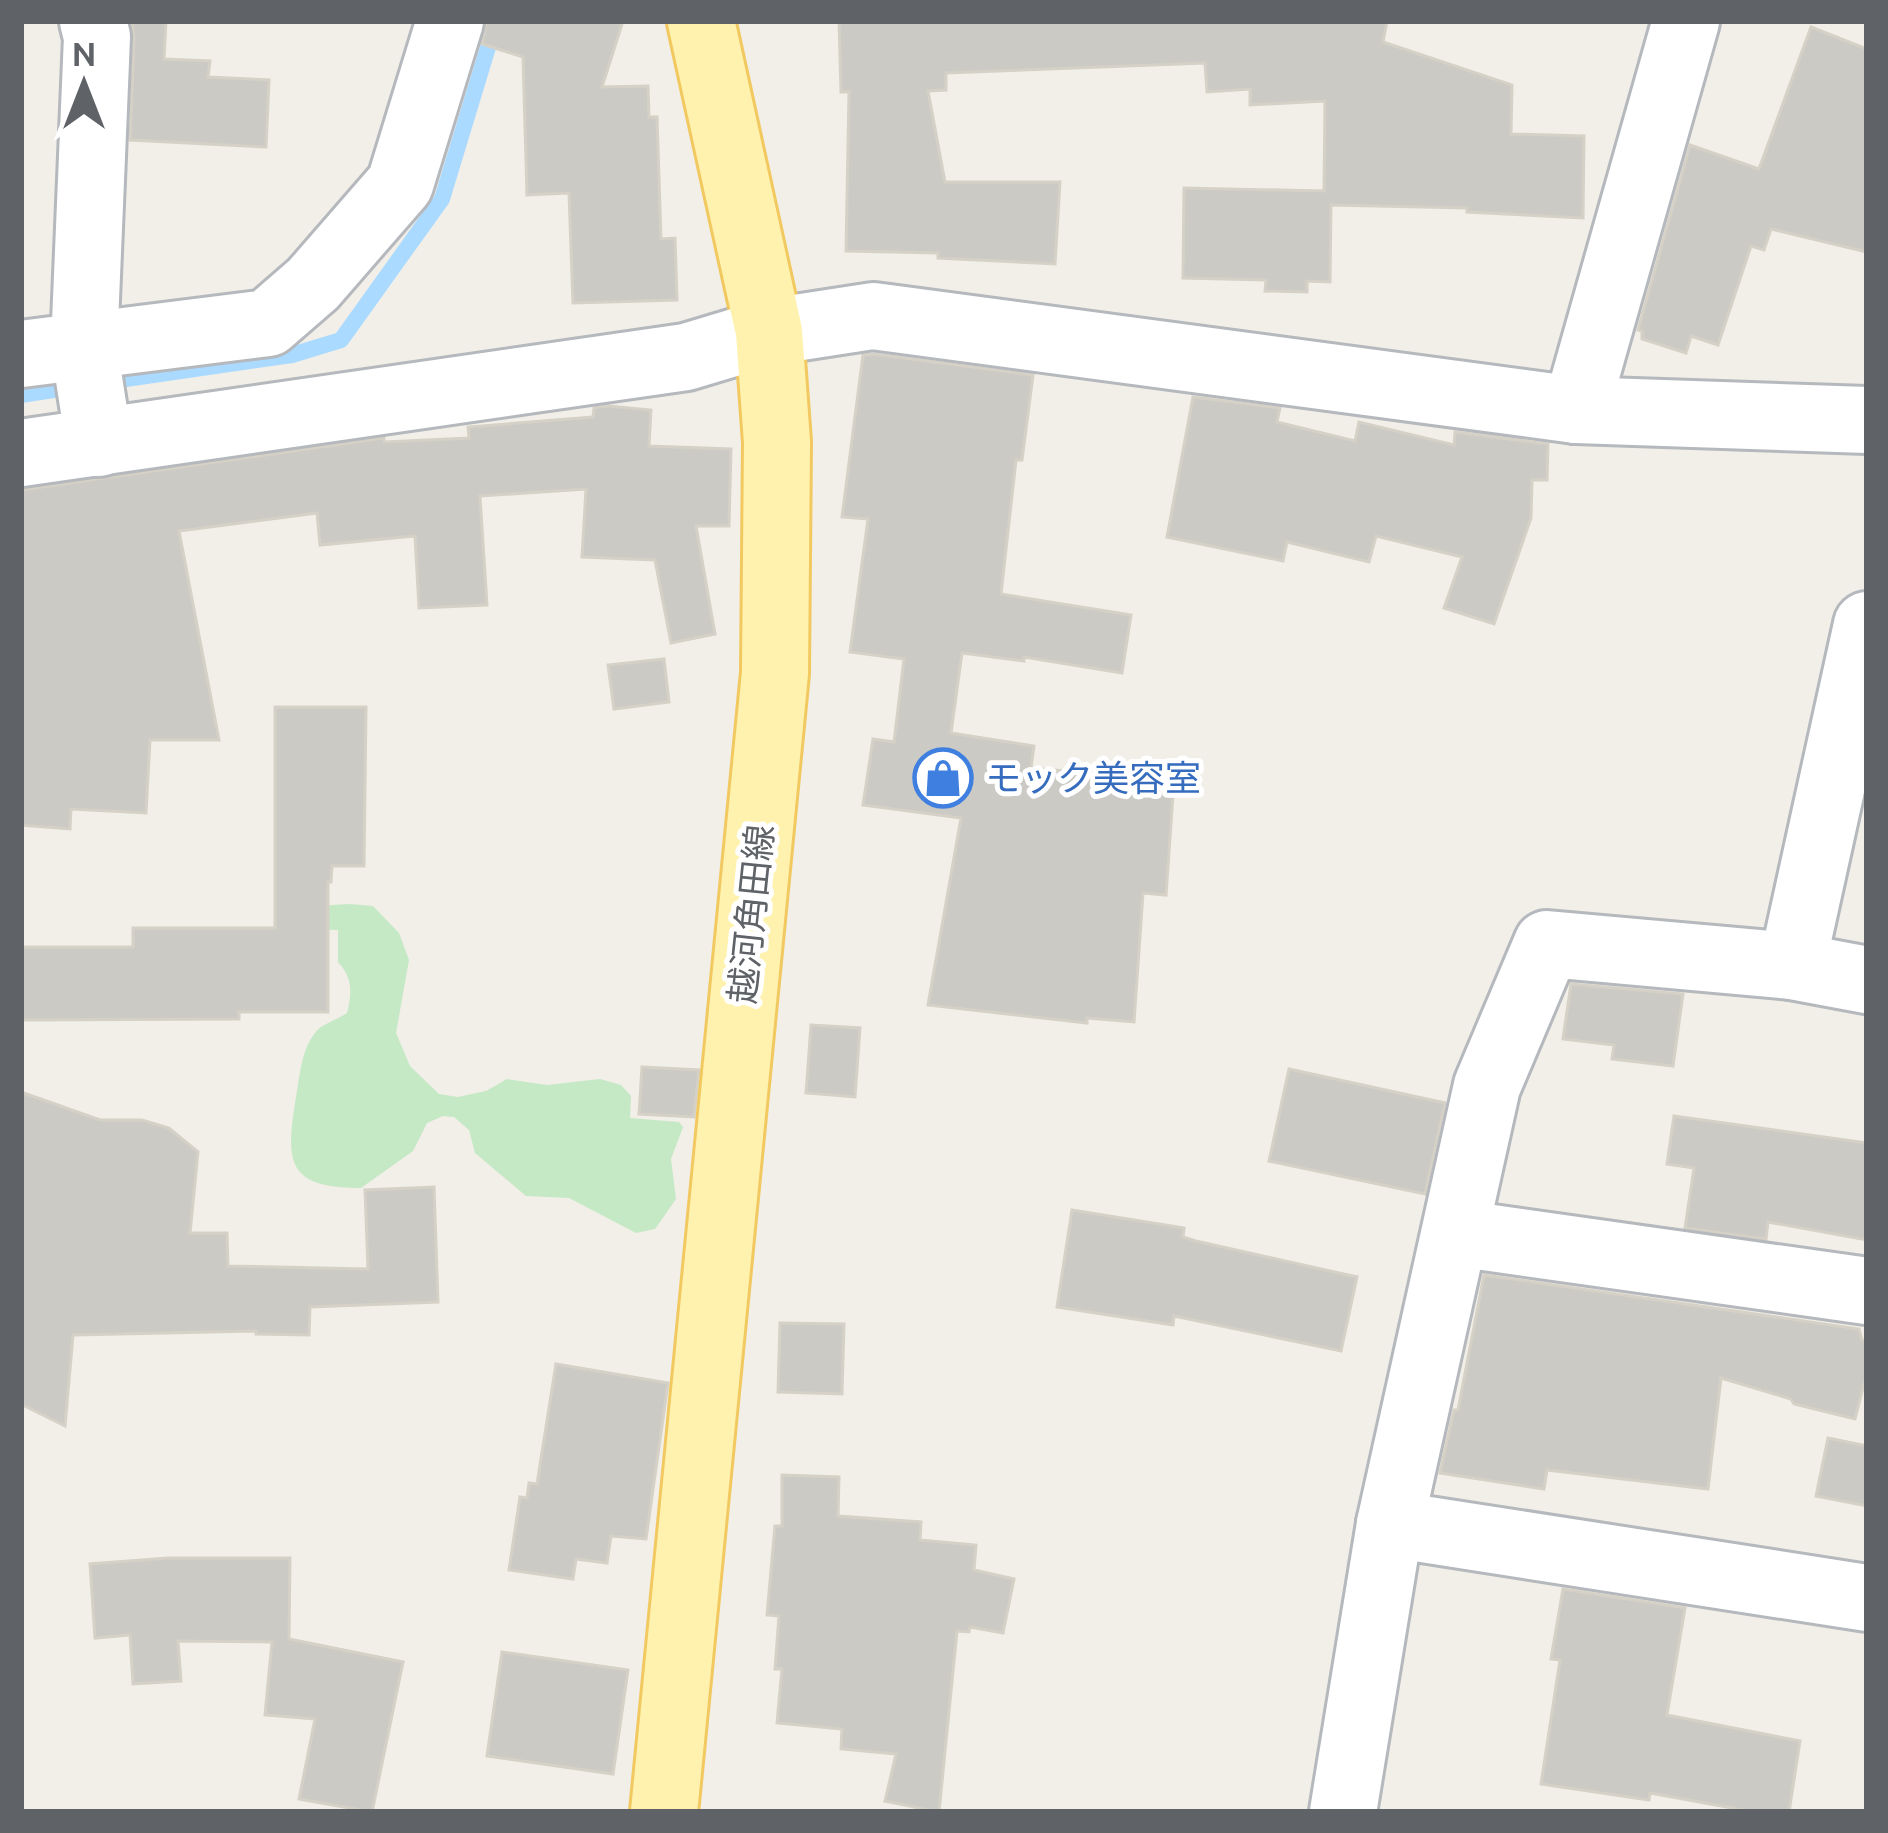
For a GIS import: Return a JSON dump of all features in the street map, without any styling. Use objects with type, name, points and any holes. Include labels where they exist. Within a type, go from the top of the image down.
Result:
[{"type":"main road","name":"越河角田線","points":[[664,1812],[775,674],[777,442],[769,332],[701,21]]},
{"type":"street","points":[[93,21],[97,37],[53,351],[99,443]]},
{"type":"street","points":[[53,351],[268,323],[313,284],[400,184],[450,21]]},
{"type":"street","points":[[1576,410],[1686,21]]},
{"type":"street","points":[[21,453],[686,357],[769,332],[873,316],[1576,410],[1867,420]]},
{"type":"street","points":[[1792,966],[1867,625]]},
{"type":"street","points":[[1343,1812],[1390,1524],[1487,1086],[1547,944],[1792,966],[1867,980]]},
{"type":"street","points":[[1456,1233],[1867,1291]]},
{"type":"street","points":[[1390,1524],[1867,1598]]},
{"type":"green space","points":[[314,906],[373,906],[399,933],[409,960],[396,1033],[410,1066],[439,1094],[458,1097],[486,1091],[507,1079],[547,1085],[600,1079],[621,1085],[631,1096],[630,1118],[679,1122],[683,1127],[671,1159],[676,1199],[655,1229],[636,1233],[569,1198],[526,1196],[475,1153],[469,1130],[454,1117],[427,1123],[413,1151],[361,1188],[317,1183],[304,1176],[296,1166],[291,1138],[302,1064],[318,1030],[347,1013],[350,992],[338,962],[338,930],[313,929]]},
{"type":"building","points":[[132,21],[166,21],[164,59],[210,61],[208,77],[269,80],[266,147],[130,140]]},
{"type":"building","points":[[486,21],[623,21],[602,87],[648,86],[649,117],[657,117],[661,239],[675,238],[677,300],[573,303],[569,193],[527,195],[523,57],[482,44]]},
{"type":"building","points":[[839,21],[1387,21],[1383,42],[1512,85],[1511,134],[1584,136],[1583,218],[1467,212],[1467,208],[1331,205],[1330,282],[1307,281],[1307,292],[1265,291],[1266,280],[1183,278],[1184,188],[1324,191],[1325,101],[1250,105],[1250,89],[1207,92],[1205,63],[946,73],[946,90],[928,91],[945,182],[1060,182],[1055,264],[938,258],[938,253],[846,251],[849,92],[841,92]]},
{"type":"building","points":[[1811,27],[1867,49],[1867,252],[1771,229],[1764,250],[1751,246],[1718,345],[1691,336],[1686,353],[1642,339],[1638,330],[1690,145],[1759,169]]},
{"type":"building","points":[[863,355],[1033,375],[1022,460],[1016,460],[1001,594],[1131,615],[1122,673],[1024,657],[1024,661],[962,653],[951,733],[1034,746],[1031,768],[1174,780],[1166,895],[1143,893],[1134,1022],[1087,1018],[1087,1023],[928,1005],[961,818],[863,805],[873,739],[894,742],[904,659],[850,652],[868,519],[842,517]]},
{"type":"building","points":[[1193,397],[1280,408],[1277,422],[1355,441],[1359,422],[1454,445],[1455,432],[1548,444],[1547,480],[1532,480],[1531,518],[1494,624],[1444,608],[1462,557],[1376,536],[1369,562],[1287,542],[1283,561],[1167,537]]},
{"type":"building","points":[[594,408],[651,410],[649,446],[731,449],[729,526],[696,526],[715,634],[671,643],[655,560],[582,557],[586,489],[480,496],[487,605],[419,608],[415,536],[320,545],[317,513],[179,531],[219,740],[150,740],[146,813],[71,809],[70,829],[21,825],[21,490],[384,438],[384,442],[469,438],[468,427],[593,417]]},
{"type":"building","points":[[664,659],[669,702],[614,709],[608,665]]},
{"type":"building","points":[[275,707],[366,707],[364,866],[332,866],[328,882],[328,1012],[239,1012],[239,1019],[21,1020],[21,947],[133,947],[133,928],[275,928]]},
{"type":"building","points":[[1571,984],[1683,994],[1673,1066],[1612,1059],[1614,1045],[1563,1039]]},
{"type":"building","points":[[811,1025],[860,1028],[855,1097],[806,1093]]},
{"type":"building","points":[[642,1067],[699,1070],[694,1117],[639,1114]]},
{"type":"building","points":[[1289,1069],[1445,1103],[1425,1194],[1269,1161]]},
{"type":"building","points":[[21,1092],[100,1120],[142,1120],[169,1128],[198,1152],[190,1233],[227,1233],[228,1266],[368,1269],[365,1190],[434,1187],[438,1302],[310,1307],[309,1335],[256,1331],[73,1335],[65,1426],[21,1404]]},
{"type":"building","points":[[1674,1116],[1867,1143],[1867,1240],[1768,1222],[1766,1239],[1685,1228],[1694,1168],[1667,1164]]},
{"type":"building","points":[[1072,1210],[1184,1228],[1183,1237],[1196,1241],[1357,1277],[1341,1351],[1174,1316],[1173,1325],[1057,1307]]},
{"type":"building","points":[[1484,1275],[1859,1329],[1862,1340],[1867,1341],[1867,1372],[1855,1419],[1721,1378],[1708,1489],[1547,1470],[1544,1489],[1440,1473],[1454,1410],[1458,1410]]},
{"type":"building","points":[[780,1323],[844,1324],[842,1394],[778,1392]]},
{"type":"building","points":[[556,1364],[668,1383],[646,1539],[611,1536],[607,1563],[576,1559],[573,1579],[509,1570],[520,1497],[527,1498],[529,1483],[537,1484]]},
{"type":"building","points":[[1828,1438],[1867,1446],[1867,1506],[1816,1496]]},
{"type":"building","points":[[782,1475],[839,1477],[838,1516],[921,1522],[920,1540],[976,1545],[974,1570],[1014,1579],[1003,1633],[970,1627],[969,1632],[957,1631],[939,1812],[885,1801],[896,1754],[841,1749],[842,1729],[777,1723],[782,1669],[775,1669],[779,1616],[767,1615],[775,1526],[782,1526]]},
{"type":"building","points":[[168,1558],[290,1558],[289,1639],[403,1662],[372,1812],[299,1799],[315,1719],[265,1715],[272,1642],[178,1641],[181,1681],[133,1684],[130,1635],[95,1638],[90,1564]]},
{"type":"building","points":[[1563,1589],[1685,1608],[1667,1715],[1800,1741],[1789,1812],[1754,1812],[1650,1793],[1649,1800],[1541,1784],[1560,1660],[1551,1659]]},
{"type":"building","points":[[502,1652],[628,1670],[613,1774],[487,1756]]},
{"type":"waterway","points":[[105,382],[292,355],[341,340],[442,199],[496,21]]},
{"type":"waterway","points":[[21,395],[79,386]]},
{"type":"place","name":"モック美容室","points":[[943,778]]}]
